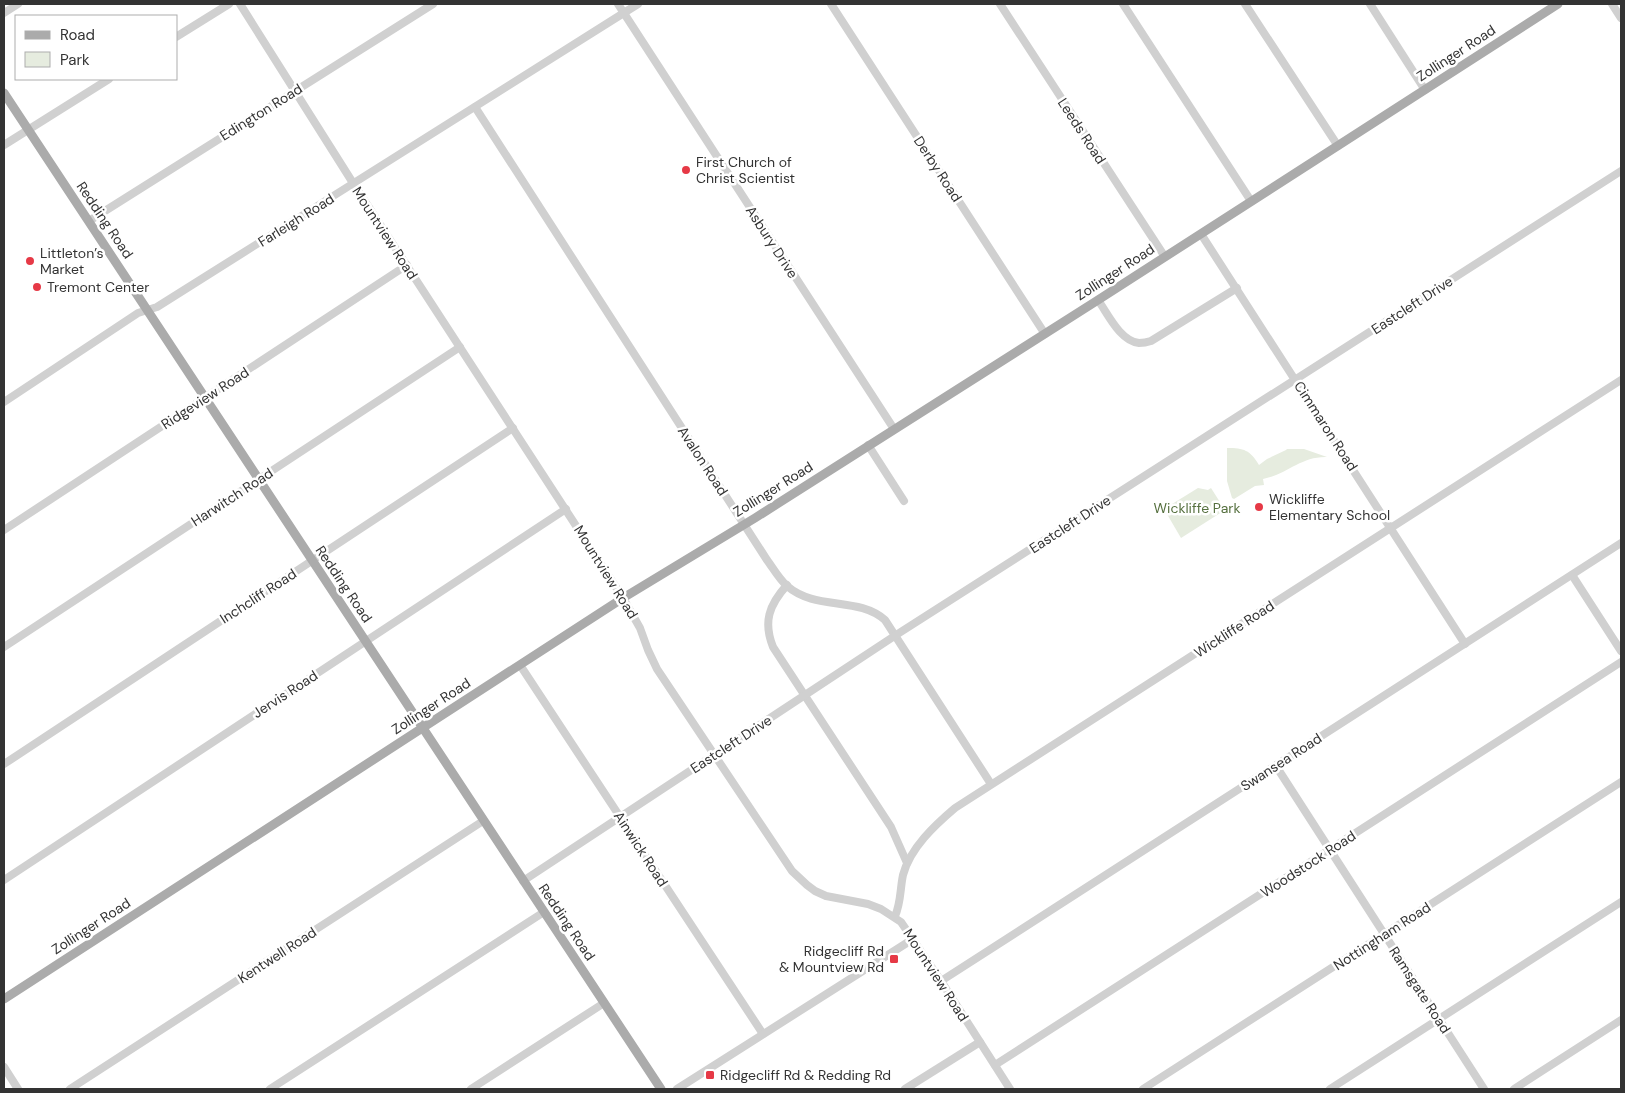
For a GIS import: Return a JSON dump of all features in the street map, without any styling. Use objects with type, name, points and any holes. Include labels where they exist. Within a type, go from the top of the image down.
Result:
[{"type":"main road","name":"Zollinger Road","points":[[4,999],[623,598],[1045,334],[1558,4]]},
{"type":"main road","name":"Redding Road","points":[[4,93],[661,1089]]},
{"type":"street","points":[[4,13],[18,4]]},
{"type":"street","points":[[178,36],[229,4]]},
{"type":"street","name":"Mountview Road","points":[[240,4],[353,183],[623,598],[640,628],[657,669],[792,871],[797,878],[815,891],[826,896],[868,904],[895,916],[941,981],[1010,1089]]},
{"type":"street","name":"Edington Road","points":[[88,221],[434,4]]},
{"type":"street","name":"Asbury Drive","points":[[618,4],[894,429]]},
{"type":"street","name":"Farleigh Road","points":[[4,402],[138,313],[158,307],[638,4]]},
{"type":"street","name":"Derby Road","points":[[831,4],[1045,334]]},
{"type":"street","name":"Leeds Road","points":[[1000,4],[1165,257]]},
{"type":"street","points":[[1123,4],[1251,201]]},
{"type":"street","points":[[1245,4],[1338,146]]},
{"type":"street","points":[[1370,4],[1425,90]]},
{"type":"street","points":[[1612,4],[1621,18]]},
{"type":"street","points":[[4,145],[107,80]]},
{"type":"street","name":"Avalon Road","points":[[475,107],[767,560],[786,586],[816,600],[872,610],[886,620],[991,784]]},
{"type":"street","name":"Eastcleft Drive","points":[[523,881],[896,636],[1621,171]]},
{"type":"street","name":"Cimmaron Road","points":[[1201,234],[1465,644]]},
{"type":"street","name":"Ridgeview Road","points":[[4,530],[407,265]]},
{"type":"street","points":[[1098,300],[1129,340],[1140,343],[1152,341],[1237,288]]},
{"type":"street","name":"Harwitch Road","points":[[4,647],[460,347]]},
{"type":"street","name":"Wickliffe Road","points":[[895,916],[900,903],[906,863],[923,840],[955,808],[1621,380]]},
{"type":"street","name":"Inchcliff Road","points":[[4,764],[513,428]]},
{"type":"street","points":[[868,445],[904,501]]},
{"type":"street","name":"Jervis Road","points":[[4,880],[566,509]]},
{"type":"street","name":"Swansea Road","points":[[941,981],[1621,543]]},
{"type":"street","points":[[1572,575],[1621,651]]},
{"type":"street","points":[[786,586],[773,604],[768,617],[768,627],[773,647],[891,827],[906,863]]},
{"type":"street","name":"Woodstock Road","points":[[995,1065],[1621,662]]},
{"type":"street","name":"Ainwick Road","points":[[520,664],[763,1034]]},
{"type":"street","name":"Ramsgate Road","points":[[1276,766],[1484,1089]]},
{"type":"street","name":"Nottingham Road","points":[[1143,1089],[1621,782]]},
{"type":"street","name":"Kentwell Road","points":[[70,1089],[483,821]]},
{"type":"street","points":[[1330,1089],[1621,902]]},
{"type":"street","points":[[270,1089],[544,912]]},
{"type":"street","points":[[677,1089],[913,939]]},
{"type":"street","points":[[471,1089],[604,1003]]},
{"type":"street","points":[[1514,1089],[1621,1020]]},
{"type":"street","points":[[905,1089],[980,1042]]},
{"type":"street","points":[[4,1067],[18,1089]]},
{"type":"green space","points":[[1227,448],[1246,451],[1253,456],[1259,465],[1287,449],[1304,449],[1327,457],[1309,459],[1279,474],[1263,479],[1264,485],[1255,486],[1234,499],[1232,498],[1227,481]]},
{"type":"green space","name":"Wickliffe Park","points":[[1198,488],[1208,490],[1211,488],[1225,510],[1181,538],[1164,509]]},
{"type":"place","name":"First Church of Christ Scientist","points":[[686,170]]},
{"type":"place","name":"Littleton’s Market","points":[[30,261]]},
{"type":"place","name":"Tremont Center","points":[[37,287]]},
{"type":"place","name":"Wickliffe Elementary School","points":[[1259,507]]},
{"type":"place","name":"Ridgecliff Rd & Mountview Rd","points":[[894,959]]},
{"type":"place","name":"Ridgecliff Rd & Redding Rd","points":[[710,1075]]}]
